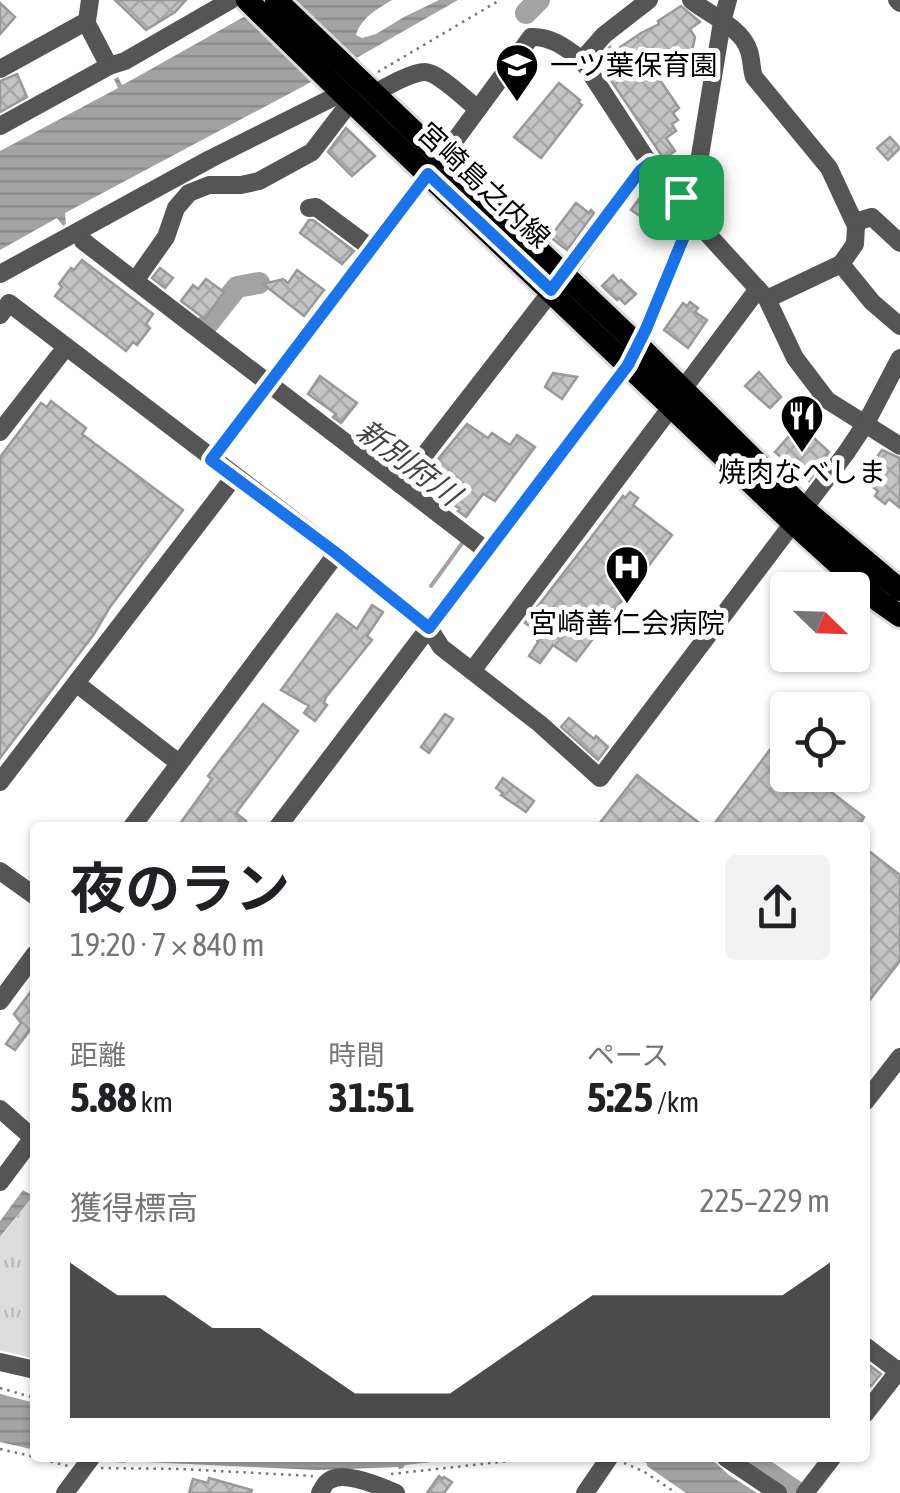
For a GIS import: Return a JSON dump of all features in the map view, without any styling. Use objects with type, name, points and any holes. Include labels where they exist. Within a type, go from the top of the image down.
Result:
[{"type":"main road","name":"宮崎島之内線","points":[[252,2],[357,89],[677,397],[880,602],[900,616]]},
{"type":"main road","name":"宮崎島之内線","points":[[798,516],[900,590]]},
{"type":"street","points":[[90,0],[86,22],[109,66]]},
{"type":"street","points":[[582,60],[604,35],[649,0]]},
{"type":"street","points":[[472,671],[677,397],[763,294],[841,264],[855,244],[854,222],[829,168],[754,77],[750,52],[738,33],[692,0]]},
{"type":"street","points":[[282,822],[633,355],[658,302],[690,209],[728,0]]},
{"type":"street","points":[[0,126],[109,66],[252,2]]},
{"type":"street","points":[[0,69],[86,22]]},
{"type":"street","points":[[211,460],[531,38],[544,36],[582,60],[650,163],[763,294],[795,358],[827,400],[900,446]]},
{"type":"street","points":[[0,274],[194,168],[357,89],[388,85],[424,72],[434,74],[478,109]]},
{"type":"street","points":[[135,280],[166,238],[176,208],[188,193],[208,185],[259,181],[312,152],[357,89]]},
{"type":"street","points":[[271,129],[336,120]]},
{"type":"street","points":[[401,486],[640,171],[650,163]]},
{"type":"street","points":[[309,208],[316,206],[372,248]]},
{"type":"street","points":[[854,222],[872,217],[900,243]]},
{"type":"street","points":[[83,241],[488,550]]},
{"type":"street","points":[[841,264],[872,302],[900,326]]},
{"type":"street","points":[[0,315],[9,303],[336,553],[429,628],[441,647],[540,724],[600,778],[866,423],[900,358]]},
{"type":"street","points":[[0,432],[66,347]]},
{"type":"street","points":[[0,782],[234,477]]},
{"type":"street","points":[[135,822],[336,553]]},
{"type":"street","points":[[76,684],[179,763]]},
{"type":"street","points":[[0,870],[30,892]]},
{"type":"street","points":[[0,1000],[30,961]]},
{"type":"street","points":[[870,1096],[900,1057]]},
{"type":"street","points":[[0,1109],[30,1133]]},
{"type":"street","points":[[0,1182],[30,1141]]},
{"type":"street","points":[[870,1350],[899,1370],[870,1408]]},
{"type":"street","points":[[0,1362],[30,1369]]},
{"type":"street","points":[[64,1493],[88,1462]]},
{"type":"street","points":[[584,1493],[606,1462]]},
{"type":"street","points":[[732,1462],[778,1493]]},
{"type":"street","points":[[805,1493],[829,1462]]},
{"type":"street","points":[[320,1493],[336,1478],[365,1480],[396,1493]]},
{"type":"path","points":[[357,89],[500,0]]},
{"type":"path","points":[[0,1388],[30,1397]]},
{"type":"path","points":[[0,1448],[30,1456]]},
{"type":"path","points":[[54,1462],[75,1468],[88,1462],[336,1478]]},
{"type":"path","points":[[365,1480],[395,1472],[496,1462]]},
{"type":"path","points":[[618,1462],[636,1467],[676,1493]]},
{"type":"green space","points":[[30,1199],[30,1358],[0,1350],[0,1238]]},
{"type":"shaded area","points":[[274,0],[392,0],[362,24],[356,35],[362,38],[439,0],[458,0],[65,213],[63,226],[57,218],[0,250],[0,151],[118,88],[114,79],[118,77],[122,85]]},
{"type":"shaded area","points":[[23,1190],[30,1194],[30,1200],[0,1237],[0,1221]]},
{"type":"shaded area","points":[[0,1394],[30,1402],[30,1449],[0,1442]]},
{"type":"shaded area","points":[[147,1462],[432,1462],[399,1469],[317,1470]]},
{"type":"shaded area","points":[[644,1462],[714,1462],[757,1493],[686,1493]]},
{"type":"building","points":[[115,0],[186,0],[146,30]]},
{"type":"building","points":[[0,3],[15,17],[0,34]]},
{"type":"building","points":[[681,6],[700,22],[690,29],[695,37],[687,75],[678,73],[666,52],[649,64],[679,108],[673,113],[678,120],[672,124],[676,131],[666,138],[675,151],[664,159],[598,61],[610,47],[613,52]]},
{"type":"building","points":[[17,74],[27,97],[0,112],[0,81]]},
{"type":"building","points":[[559,83],[582,105],[541,158],[514,137]]},
{"type":"building","points":[[346,128],[375,156],[352,176],[328,152]]},
{"type":"building","points":[[890,137],[900,148],[888,160],[877,148]]},
{"type":"building","points":[[650,184],[664,202],[649,222],[631,210]]},
{"type":"building","points":[[576,203],[594,213],[567,250],[550,237]]},
{"type":"building","points":[[309,220],[354,251],[342,264],[300,233]]},
{"type":"building","points":[[82,260],[153,314],[146,324],[150,328],[137,345],[133,342],[126,351],[55,296],[71,268],[74,270]]},
{"type":"building","points":[[160,268],[173,278],[165,288],[152,278]]},
{"type":"building","points":[[297,270],[324,290],[304,316],[263,284],[283,279],[288,283]]},
{"type":"building","points":[[613,275],[636,294],[625,304],[602,286]]},
{"type":"building","points":[[206,279],[224,292],[205,319],[181,301],[193,285],[198,289]]},
{"type":"building","points":[[690,302],[698,308],[695,312],[707,320],[688,348],[664,330],[683,303],[687,306]]},
{"type":"building","points":[[759,372],[781,397],[770,408],[745,386]]},
{"type":"building","points":[[553,373],[577,377],[562,399],[545,387]]},
{"type":"building","points":[[320,376],[357,403],[341,423],[333,417],[336,414],[308,394]]},
{"type":"building","points":[[51,401],[86,428],[82,434],[183,510],[0,758],[0,457],[41,403],[47,407]]},
{"type":"building","points":[[467,424],[488,438],[492,433],[510,445],[517,435],[535,447],[495,501],[483,494],[466,517],[420,481]]},
{"type":"building","name":"焼肉なべしま","points":[[803,428],[829,452],[809,481],[775,452],[789,436],[793,439]]},
{"type":"building","points":[[882,450],[900,458],[900,508],[889,499],[885,504],[875,496],[878,491],[861,478]]},
{"type":"building","points":[[630,492],[638,498],[633,505],[672,535],[576,661],[553,645],[540,663],[529,656],[538,642],[525,623]]},
{"type":"building","points":[[372,605],[383,612],[367,636],[372,640],[326,697],[327,705],[315,721],[304,713],[309,706],[281,690],[337,614],[357,629]]},
{"type":"building","points":[[263,704],[298,731],[236,813],[245,822],[181,822],[212,779],[208,776]]},
{"type":"building","points":[[445,714],[453,719],[429,753],[421,747]]},
{"type":"building","points":[[569,718],[608,747],[598,760],[561,727]]},
{"type":"building","points":[[770,750],[770,792],[831,792],[864,817],[861,822],[716,822]]},
{"type":"building","points":[[637,775],[698,822],[601,822]]},
{"type":"building","points":[[503,778],[534,801],[526,812],[496,788]]},
{"type":"building","points":[[870,852],[900,875],[900,961],[870,1000]]},
{"type":"building","points":[[30,993],[30,1030],[15,1050],[6,1044],[21,1023],[14,1014]]},
{"type":"building","points":[[870,1366],[881,1374],[870,1385]]},
{"type":"building","points":[[439,1476],[452,1482],[444,1493],[427,1493]]},
{"type":"building","points":[[209,1478],[252,1490],[189,1493],[193,1479],[208,1483]]},
{"type":"waterway","name":"新別府川","points":[[526,13],[539,0]]},
{"type":"waterway","name":"新別府川","points":[[206,326],[237,287],[259,283]]},
{"type":"waterway","name":"新別府川","points":[[431,586],[461,540]]},
{"type":"waterway","name":"新別府川","points":[[753,1462],[795,1491]]},
{"type":"place","name":"一ツ葉保育園","points":[[517,103]]},
{"type":"place","name":"焼肉なべしま","points":[[802,454]]},
{"type":"place","name":"宮崎善仁会病院","points":[[627,605]]},
{"type":"route","points":[[650,163],[674,194],[681,197],[689,201],[692,217],[628,365],[429,628],[211,460],[428,174],[551,290],[650,163]]}]
